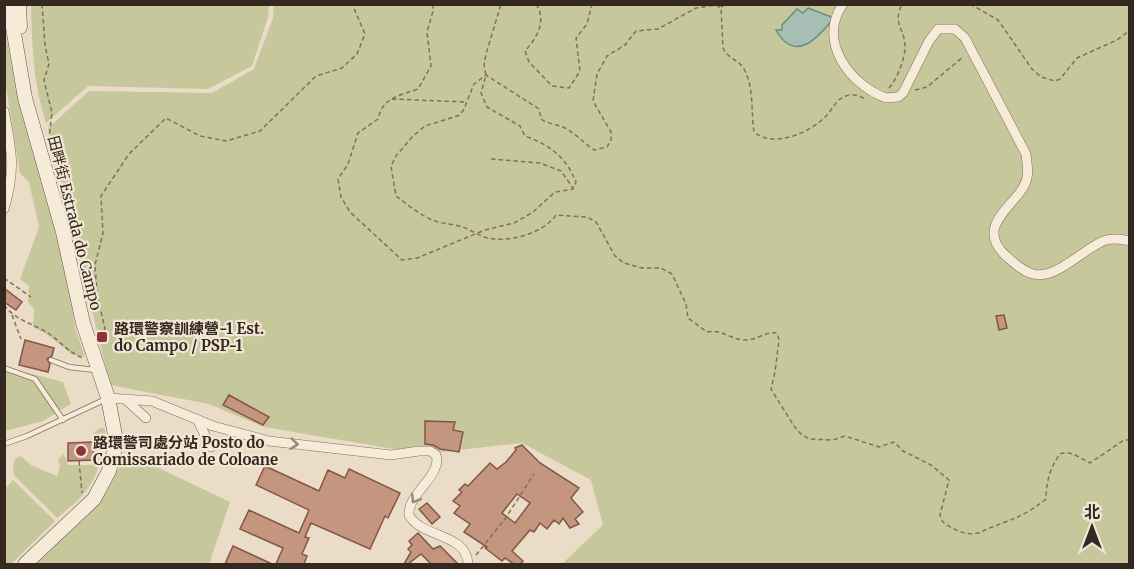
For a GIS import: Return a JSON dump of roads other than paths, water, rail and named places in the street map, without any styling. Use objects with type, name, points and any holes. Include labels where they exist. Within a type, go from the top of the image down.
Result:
[{"type":"main road","name":"田畔街 Estrada do Campo","points":[[9,4],[26,99],[63,232],[90,345],[108,399],[115,435],[112,460],[100,489],[83,509],[25,564]]},
{"type":"main road","name":"田畔街 Estrada do Campo","points":[[20,4],[20,68]]},
{"type":"street","points":[[843,4],[835,23],[834,38],[837,54],[844,67],[852,75],[880,96],[892,99],[903,93],[929,41],[938,29],[955,29],[962,33],[1026,154],[1029,175],[1024,187],[999,216],[995,225],[998,246],[1004,254],[1028,273],[1046,275],[1055,272],[1106,240],[1130,241]]},
{"type":"street","points":[[4,111],[13,173],[4,209]]},
{"type":"street","points":[[108,399],[152,400],[233,433],[279,443],[391,455],[430,451],[436,455],[437,465],[412,502],[408,510],[409,515],[415,523],[459,546],[467,556],[468,564]]},
{"type":"street","points":[[125,399],[146,418]]},
{"type":"street","points":[[197,419],[211,447]]},
{"type":"lane","points":[[51,360],[69,367],[98,369]]},
{"type":"lane","points":[[4,368],[35,380],[63,420]]},
{"type":"lane","points":[[4,444],[108,399]]},
{"type":"place","name":"路環警察訓練營-1 Est. do Campo / PSP-1","points":[[102,337]]},
{"type":"place","name":"路環警司處分站 Posto do Comissariado de Coloane","points":[[81,451]]}]
